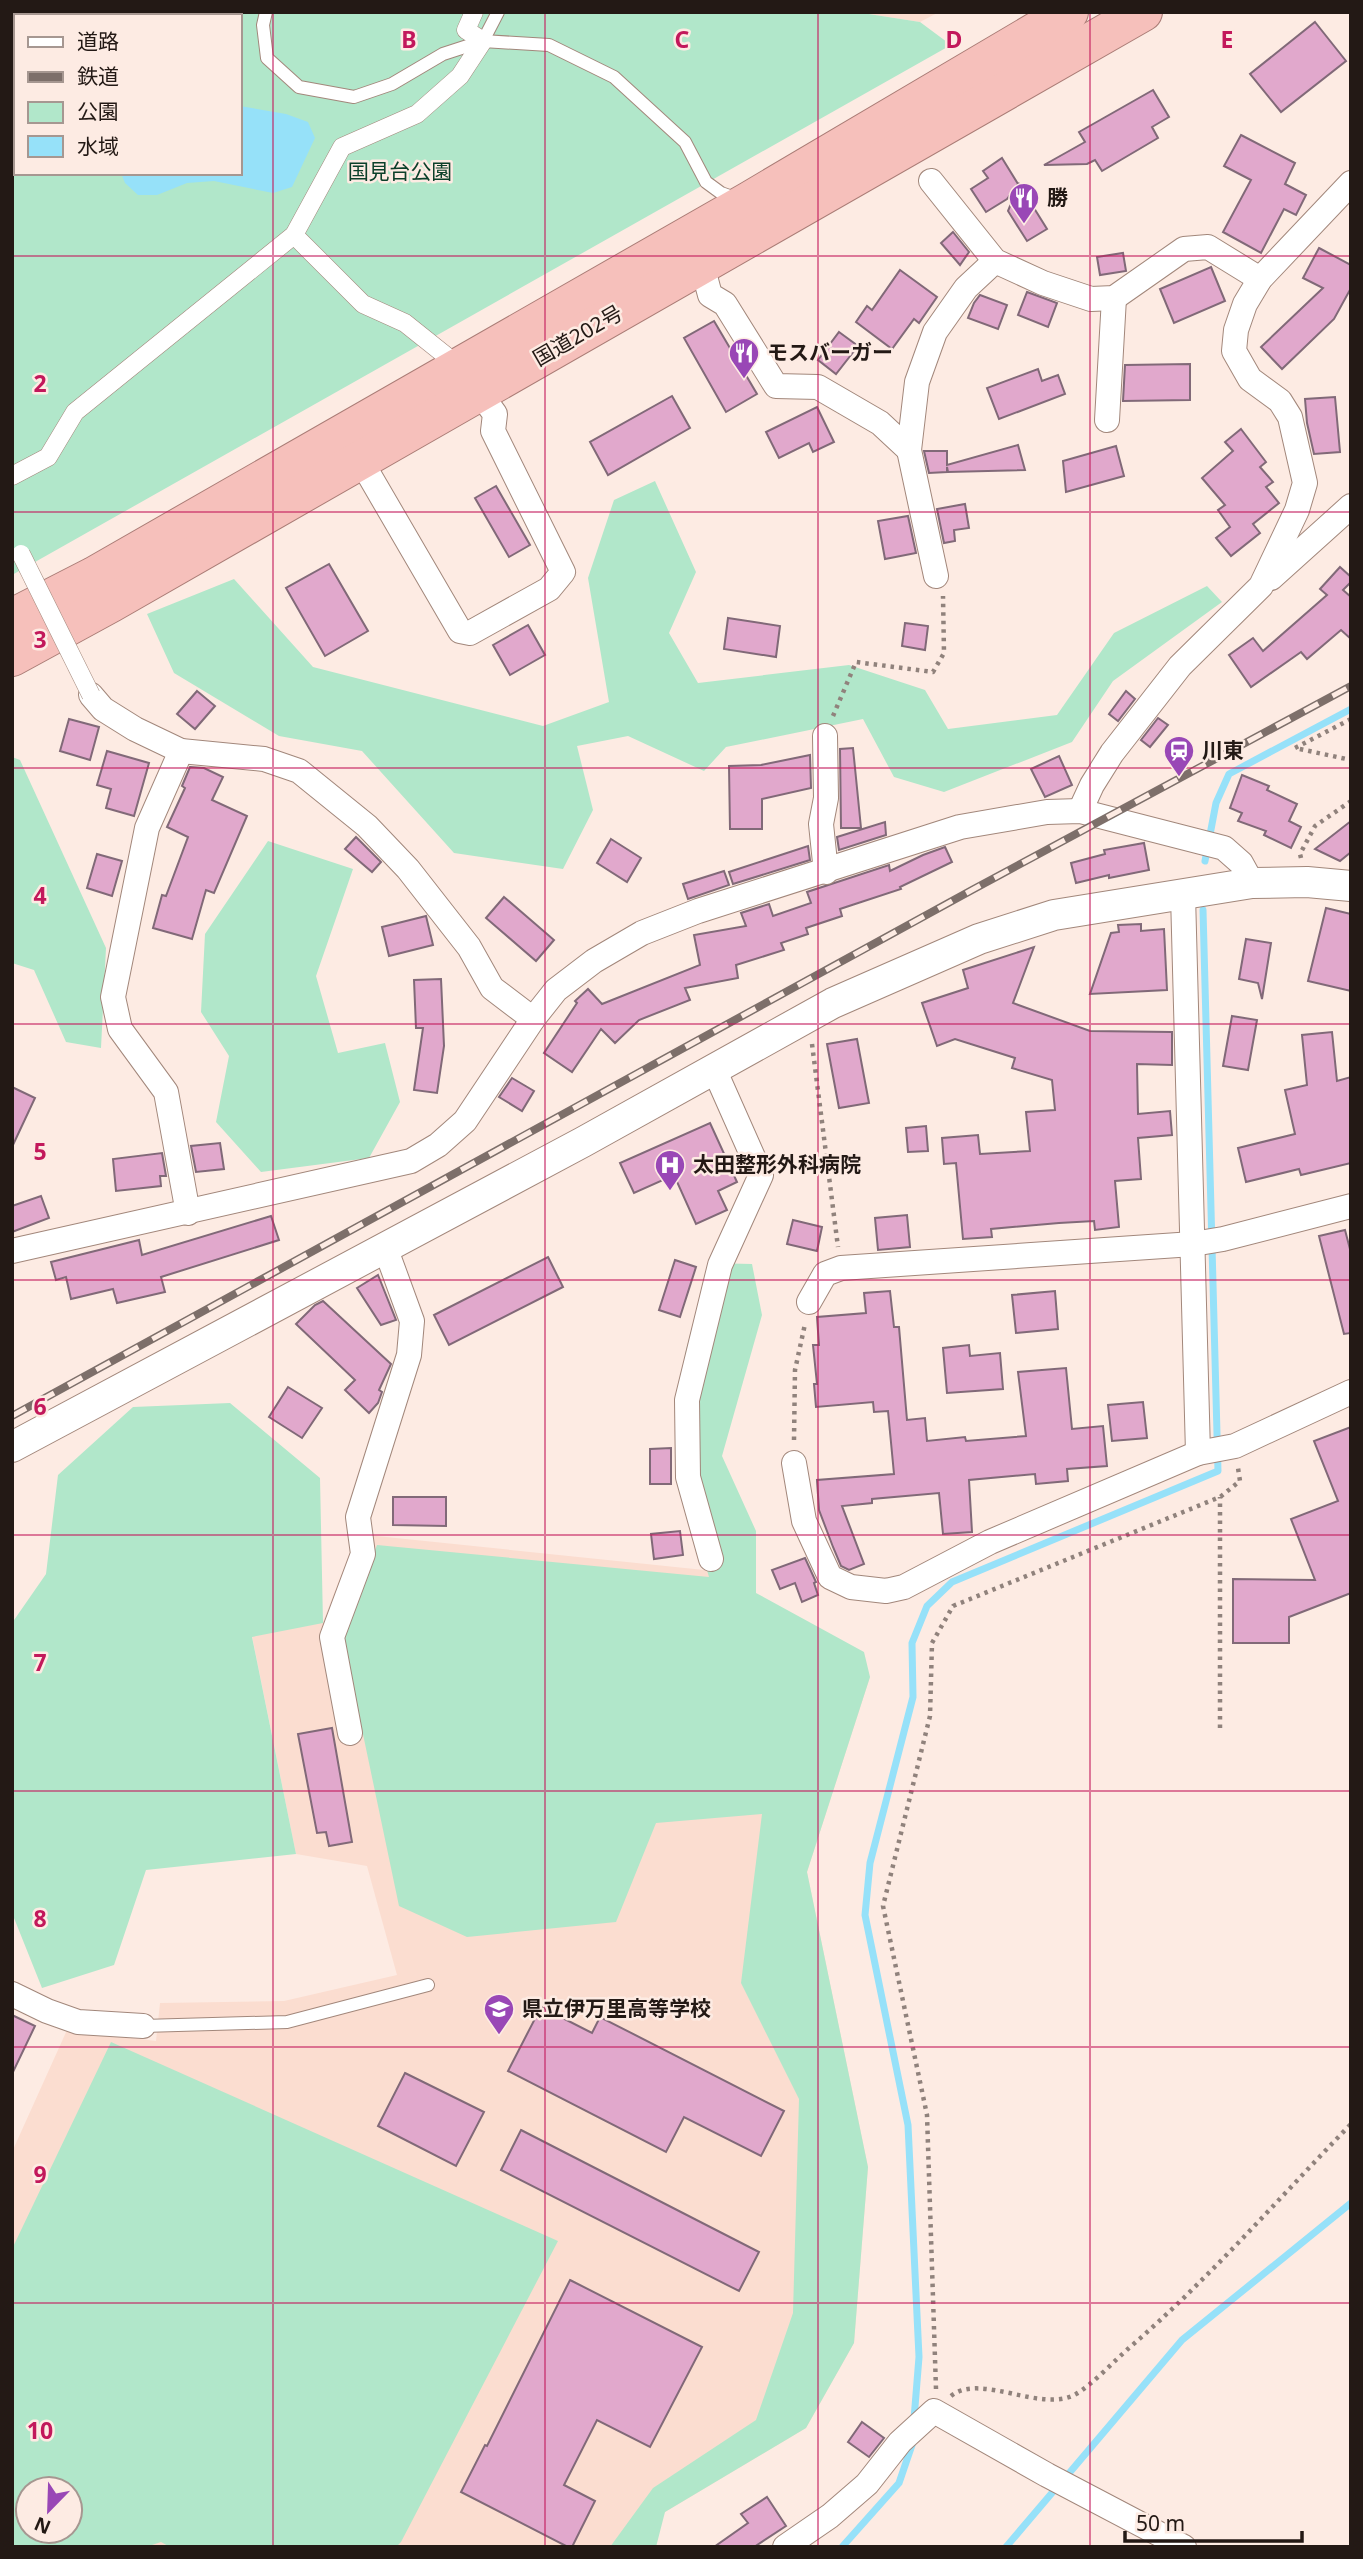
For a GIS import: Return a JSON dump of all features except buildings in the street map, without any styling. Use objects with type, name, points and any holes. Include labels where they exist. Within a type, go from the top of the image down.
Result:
[{"type":"highway","name":"国道202号","points":[[12,657],[111,603],[352,447],[470,379],[749,201],[1069,12]]},
{"type":"highway","name":"国道202号","points":[[470,379],[702,265],[1143,12]]},
{"type":"highway","name":"国道202号","points":[[12,618],[352,447]]},
{"type":"street","points":[[12,476],[48,457],[75,412],[294,235],[342,147],[417,114],[460,76],[483,41],[466,30],[474,12]]},
{"type":"street","points":[[931,181],[995,261],[1043,283],[1091,299],[1114,298],[1184,249],[1208,247],[1260,279]]},
{"type":"street","points":[[1261,586],[1297,510],[1306,483],[1290,417],[1280,401],[1250,379],[1234,351],[1236,330],[1245,304],[1260,279],[1351,183]]},
{"type":"street","points":[[294,235],[363,304],[405,323],[470,379],[495,414],[493,431],[563,572],[549,589],[470,633],[460,631],[352,447]]},
{"type":"street","points":[[936,576],[909,450],[917,382],[935,332],[966,288],[995,261]]},
{"type":"street","points":[[702,265],[710,295],[725,304],[776,386],[818,387],[880,423],[909,450]]},
{"type":"street","points":[[1107,420],[1114,298]]},
{"type":"street","points":[[1080,811],[1112,753],[1180,666],[1261,586],[1351,506]]},
{"type":"street","points":[[17,551],[91,695],[103,709],[135,729],[181,751],[264,759],[299,771],[367,826],[408,869],[469,947],[492,988],[533,1019]]},
{"type":"street","points":[[824,736],[826,798],[821,824],[826,872]]},
{"type":"street","points":[[181,751],[147,828],[113,998],[120,1029],[166,1092],[188,1213]]},
{"type":"street","points":[[12,1251],[411,1161],[439,1145],[465,1121],[533,1019],[556,990],[594,961],[642,933],[698,911],[960,827],[1048,812],[1080,811],[1224,848],[1241,863],[1252,883]]},
{"type":"street","points":[[12,1447],[834,1003],[979,939],[1054,915],[1252,883],[1307,882],[1351,886]]},
{"type":"street","points":[[1183,895],[1198,1453]]},
{"type":"street","points":[[711,1559],[688,1477],[687,1400],[720,1265],[761,1175],[714,1069]]},
{"type":"street","points":[[809,1302],[825,1274],[841,1268],[1194,1244],[1351,1206]]},
{"type":"street","points":[[350,1733],[332,1637],[363,1554],[358,1517],[409,1355],[412,1321],[385,1247]]},
{"type":"street","points":[[794,1463],[804,1521],[830,1577],[851,1587],[886,1591],[904,1587],[990,1542],[1198,1453],[1235,1446],[1350,1396]]},
{"type":"street","points":[[12,1994],[78,2022],[143,2026]]},
{"type":"street","points":[[785,2547],[831,2516],[867,2484],[900,2442],[934,2410],[1047,2476],[1184,2547]]},
{"type":"lane","points":[[267,12],[263,25],[267,58],[299,87],[354,97],[392,84],[443,54],[483,41],[549,45],[614,77],[685,142],[706,182],[721,193],[749,201]]},
{"type":"lane","points":[[483,41],[498,12]]},
{"type":"lane","points":[[143,2026],[287,2022],[428,1985]]},
{"type":"path","points":[[824,736],[856,662],[933,672],[944,653],[943,592],[936,576]]},
{"type":"path","points":[[1351,719],[1295,748],[1351,760]]},
{"type":"path","points":[[1307,882],[1300,854],[1315,826],[1351,802]]},
{"type":"path","points":[[834,1003],[811,1040],[841,1268]]},
{"type":"path","points":[[794,1463],[795,1370],[809,1302]]},
{"type":"path","points":[[934,2410],[937,2374],[927,2115],[883,1906],[930,1716],[932,1643],[953,1605],[1220,1497],[1240,1481],[1235,1446]]},
{"type":"path","points":[[1220,1497],[1220,1728]]},
{"type":"path","points":[[934,2410],[955,2393],[976,2389],[1057,2400],[1076,2394],[1160,2322],[1351,2124]]},
{"type":"shaded area","points":[[856,12],[939,12],[920,22]]},
{"type":"shaded area","name":"県立伊万里高等学校","points":[[357,1534],[714,1571],[785,1632],[870,1677],[807,1872],[868,2167],[854,2343],[806,2428],[665,2512],[642,2547],[12,2547],[12,2152],[67,2030],[156,2041],[160,2003],[284,2001],[397,1975],[367,1866],[296,1854],[252,1636],[323,1622]]},
{"type":"green space","name":"国見台公園","points":[[12,12],[856,12],[920,22],[951,45],[12,575]]},
{"type":"green space","points":[[655,481],[696,572],[669,633],[698,683],[849,665],[925,690],[948,729],[1057,715],[1114,633],[1207,586],[1222,602],[1113,681],[1072,742],[944,792],[894,777],[863,719],[726,747],[704,771],[628,736],[577,746],[593,810],[563,869],[454,853],[362,751],[279,736],[174,673],[147,614],[234,579],[313,667],[543,726],[609,702],[588,578],[614,500]]},
{"type":"green space","points":[[12,757],[20,760],[106,948],[101,1048],[66,1042],[34,970],[12,963]]},
{"type":"green space","points":[[268,841],[353,869],[316,976],[338,1053],[385,1043],[400,1102],[369,1158],[261,1172],[216,1122],[229,1056],[201,1012],[205,934]]},
{"type":"green space","points":[[709,1263],[752,1264],[762,1315],[722,1456],[756,1531],[756,1593],[864,1652],[870,1677],[807,1872],[868,2167],[854,2343],[806,2428],[665,2512],[656,2547],[610,2547],[653,2488],[756,2420],[793,2313],[799,2099],[741,1983],[762,1814],[656,1823],[616,1922],[467,1937],[399,1906],[342,1634],[377,1545],[709,1577],[679,1474],[685,1354]]},
{"type":"green space","points":[[230,1403],[320,1478],[323,1623],[252,1637],[296,1854],[146,1870],[114,1965],[42,1988],[12,1913],[12,1623],[46,1574],[58,1475],[133,1407]]},
{"type":"green space","points":[[111,2042],[558,2241],[396,2547],[170,2547],[161,2542],[146,2547],[12,2547],[12,2249]]},
{"type":"water","points":[[12,12],[197,12],[196,14],[14,16]]},
{"type":"water","points":[[242,106],[286,114],[308,122],[315,138],[292,187],[273,193],[214,181],[187,183],[157,195],[138,195],[125,183],[122,175],[242,175]]},
{"type":"waterway","points":[[1205,861],[1216,803],[1229,774],[1351,709]]},
{"type":"waterway","points":[[914,2419],[919,2357],[908,2125],[865,1915],[870,1863],[913,1697],[912,1643],[927,1606],[952,1582],[1218,1471],[1203,910]]},
{"type":"waterway","points":[[1065,2478],[1182,2340],[1351,2203]]},
{"type":"waterway","points":[[842,2547],[899,2483],[913,2442]]},
{"type":"waterway","points":[[1006,2547],[1057,2487]]},
{"type":"railway","points":[[12,1416],[972,890],[1351,686]]},
{"type":"place","name":"勝","points":[[1024,225]]},
{"type":"place","name":"モスバーガー","points":[[744,380]]},
{"type":"place","name":"川東","points":[[1179,778]]},
{"type":"place","name":"太田整形外科病院","points":[[670,1192]]},
{"type":"place","name":"県立伊万里高等学校","points":[[499,2036]]}]
